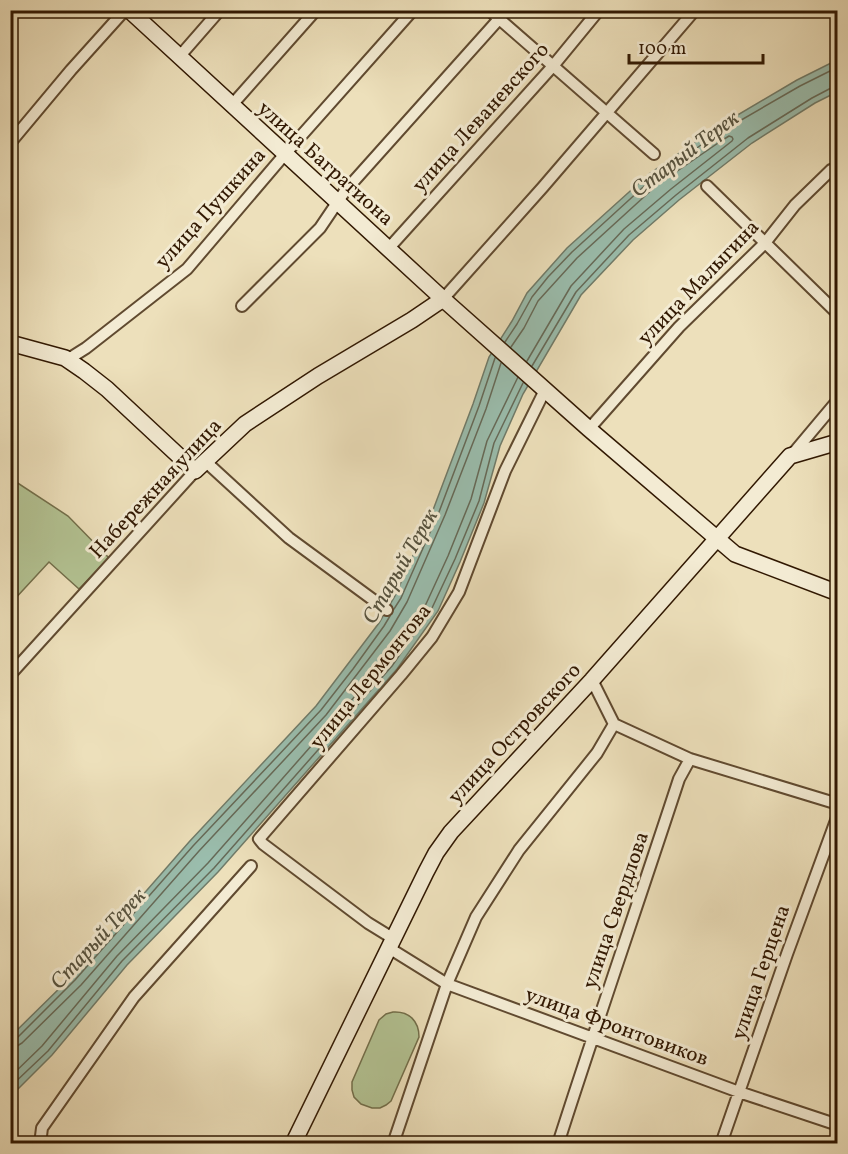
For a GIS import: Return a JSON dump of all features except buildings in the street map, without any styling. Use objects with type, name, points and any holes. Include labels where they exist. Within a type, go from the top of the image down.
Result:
[{"type":"street","name":"улица Багратиона","points":[[127,10],[542,387]]},
{"type":"street","points":[[10,143],[71,70],[127,10]]},
{"type":"street","points":[[179,57],[220,10]]},
{"type":"street","points":[[231,106],[316,10]]},
{"type":"street","name":"улица Пушкина","points":[[68,360],[187,268],[413,10]]},
{"type":"street","points":[[489,10],[503,15],[553,66],[654,154]]},
{"type":"street","name":"улица Леваневского","points":[[389,249],[553,66],[599,10]]},
{"type":"street","points":[[443,299],[543,187],[694,10]]},
{"type":"street","points":[[242,306],[320,228],[345,191],[503,15]]},
{"type":"street","name":"улица Малыгина","points":[[589,429],[679,327],[765,243],[795,205],[831,170],[837,167]]},
{"type":"street","points":[[707,186],[837,314]]},
{"type":"street","name":"Набережная улица","points":[[10,675],[200,466],[245,424],[443,299]]},
{"type":"street","points":[[10,343],[68,360],[290,538],[387,610]]},
{"type":"street","points":[[542,387],[735,554],[837,593]]},
{"type":"street","name":"улица Лермонтова","points":[[259,839],[432,637],[459,592],[505,471],[542,387]]},
{"type":"street","name":"улица Островского","points":[[293,1143],[436,853],[451,832],[592,680],[837,400]]},
{"type":"street","points":[[790,456],[837,442]]},
{"type":"street","points":[[592,680],[614,724],[690,759],[837,804]]},
{"type":"street","points":[[393,1143],[447,984],[476,917],[519,849],[597,753],[614,724]]},
{"type":"street","name":"улица Свердлова","points":[[558,1143],[679,779],[690,759]]},
{"type":"street","name":"улица Герцена","points":[[721,1143],[837,814]]},
{"type":"street","name":"улица Фронтовиков","points":[[259,839],[392,944],[447,984],[739,1092],[837,1125]]},
{"type":"street","points":[[40,1143],[42,1128],[134,997],[251,866]]},
{"type":"green space","points":[[10,478],[68,516],[109,558],[79,589],[49,562],[11,603]]},
{"type":"green space","points":[[393,1012],[404,1013],[412,1018],[419,1031],[419,1037],[391,1101],[380,1108],[372,1108],[361,1104],[354,1097],[352,1082],[379,1020]]},
{"type":"water","name":"Старый Терек","points":[[837,60],[837,92],[815,103],[752,143],[679,200],[633,240],[581,295],[523,394],[500,446],[484,503],[438,611],[397,669],[218,872],[127,965],[52,1055],[11,1096],[11,1036],[71,977],[189,842],[316,706],[379,623],[395,596],[433,510],[489,357],[527,293],[567,248],[649,174],[714,129],[797,80]]}]
